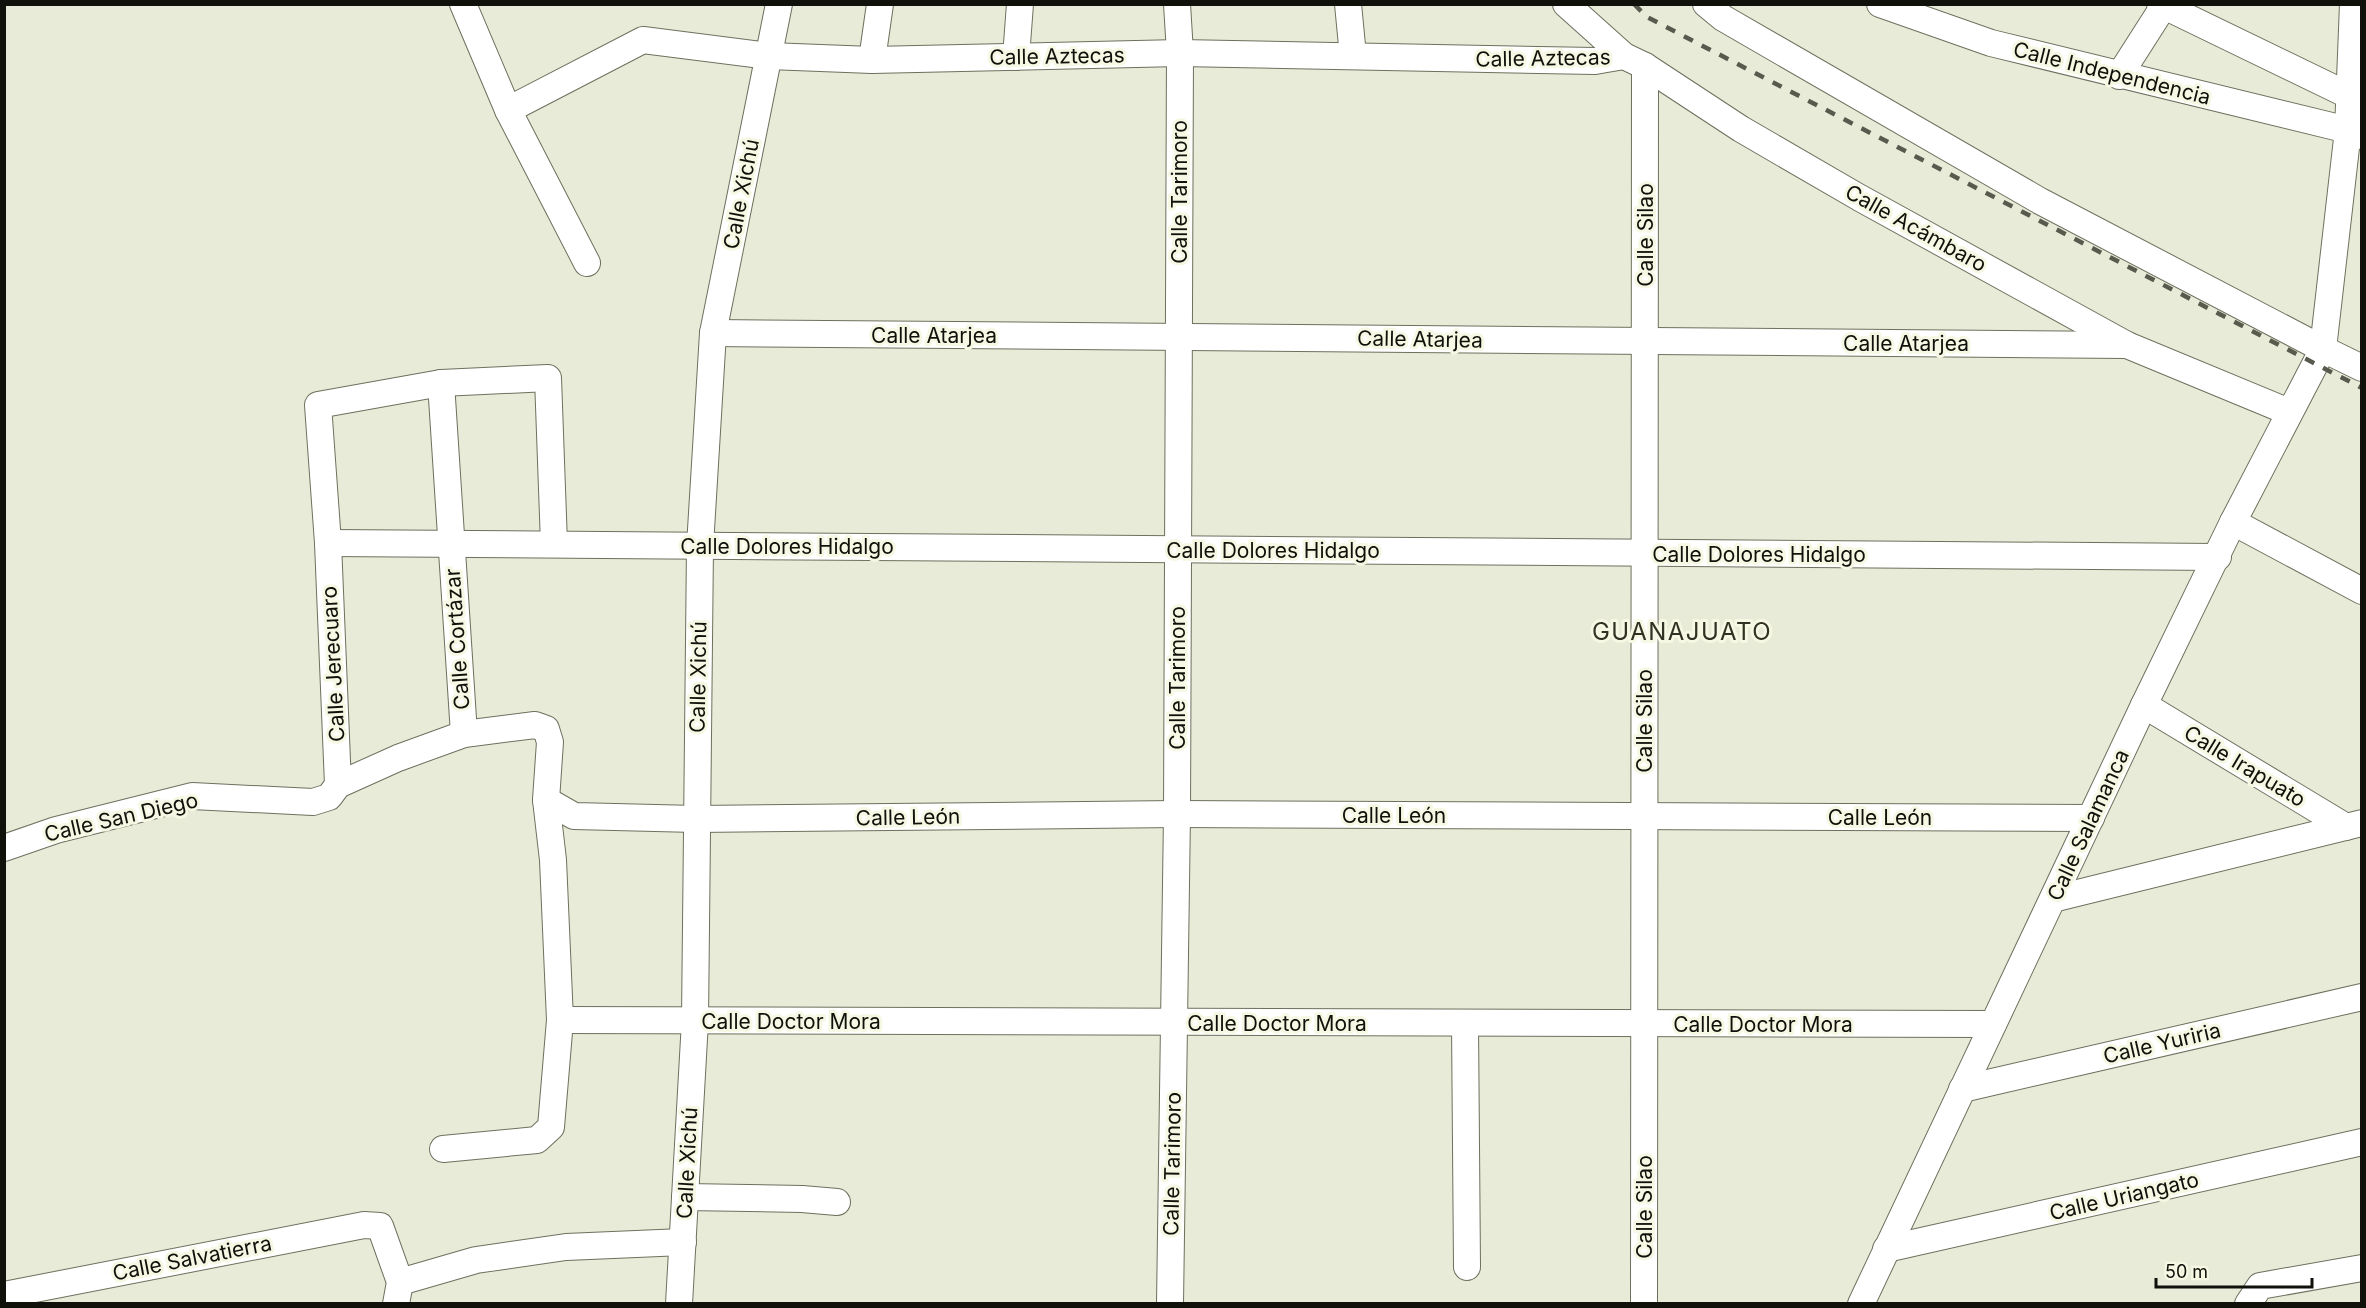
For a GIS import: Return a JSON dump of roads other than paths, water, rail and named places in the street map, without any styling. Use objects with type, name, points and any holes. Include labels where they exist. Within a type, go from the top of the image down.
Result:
[{"type":"street","points":[[464,4],[508,110],[587,263]]},
{"type":"street","name":"Calle Xichú","points":[[679,1304],[695,1021],[700,546],[713,333],[779,4]]},
{"type":"street","points":[[872,60],[880,4]]},
{"type":"street","points":[[1016,57],[1020,4]]},
{"type":"street","name":"Calle Tarimoro","points":[[1170,1304],[1177,814],[1180,53],[1177,4]]},
{"type":"street","points":[[1348,4],[1353,56]]},
{"type":"street","name":"Calle Acámbaro","points":[[1566,4],[1635,61],[1761,140],[2127,345],[2289,412]]},
{"type":"street","points":[[1706,4],[1724,18],[2040,201],[2361,368]]},
{"type":"street","points":[[2323,349],[2355,133],[2350,96],[2353,4]]},
{"type":"street","name":"Calle Independencia","points":[[1883,5],[1991,44],[2355,133]]},
{"type":"street","points":[[2119,76],[2162,5],[2350,96]]},
{"type":"street","name":"Calle Aztecas","points":[[508,110],[643,40],[769,56],[872,60],[1180,53],[1635,61]]},
{"type":"street","name":"Calle Silao","points":[[1635,61],[1645,341],[1644,1304]]},
{"type":"street","name":"Calle Atarjea","points":[[713,333],[2127,345]]},
{"type":"street","name":"Calle Salamanca","points":[[1861,1304],[2144,705],[2218,557],[2233,522],[2323,349]]},
{"type":"street","points":[[441,383],[548,378],[554,544]]},
{"type":"street","name":"Calle Jerecuaro","points":[[338,785],[328,543],[318,405],[441,383]]},
{"type":"street","name":"Calle Cortázar","points":[[441,383],[464,734]]},
{"type":"street","points":[[2233,522],[2361,591]]},
{"type":"street","name":"Calle Dolores Hidalgo","points":[[328,543],[2218,557]]},
{"type":"street","name":"Calle Irapuato","points":[[2144,705],[2354,824]]},
{"type":"street","name":"Calle San Diego","points":[[4,848],[56,830],[192,796],[314,802],[329,797],[338,785],[398,758],[464,734],[535,725],[546,729],[550,742],[546,800]]},
{"type":"street","points":[[443,1149],[537,1140],[551,1126],[560,1020],[553,860],[546,800]]},
{"type":"street","name":"Calle León","points":[[546,800],[574,816],[696,819],[1177,814],[2091,818]]},
{"type":"street","points":[[2053,899],[2354,824]]},
{"type":"street","name":"Calle Yuriria","points":[[1962,1089],[2361,997]]},
{"type":"street","name":"Calle Doctor Mora","points":[[560,1020],[1993,1024]]},
{"type":"street","points":[[1465,1024],[1467,1268]]},
{"type":"street","name":"Calle Uriangato","points":[[1886,1249],[2361,1142]]},
{"type":"street","points":[[685,1197],[802,1199],[837,1202]]},
{"type":"street","name":"Calle Salvatierra","points":[[4,1295],[364,1225],[380,1226],[398,1293]]},
{"type":"street","points":[[398,1293],[476,1260],[554,1249],[682,1242]]},
{"type":"street","points":[[2248,1304],[2260,1286],[2361,1268]]},
{"type":"railway","points":[[1634,4],[1647,17],[2362,388]]},
{"type":"district","name":"GUANAJUATO","points":[[1682,631]]}]
